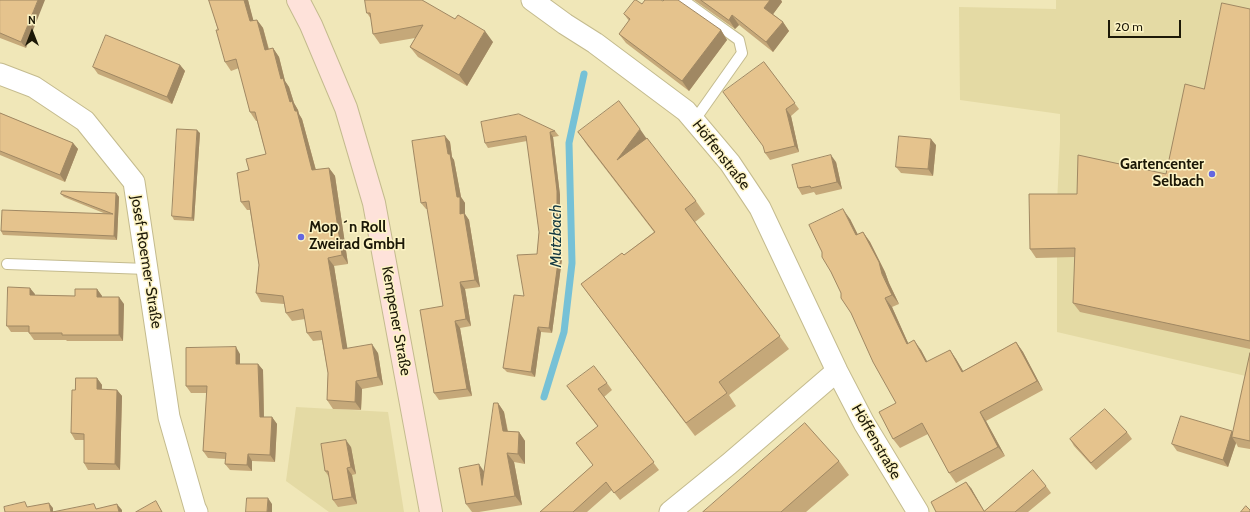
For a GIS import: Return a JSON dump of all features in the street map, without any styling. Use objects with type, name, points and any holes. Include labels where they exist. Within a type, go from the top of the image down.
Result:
[{"type":"main road","name":"Kempener Straße","points":[[298,0],[311,25],[346,108],[374,203],[431,512]]},
{"type":"street","name":"Höffenstraße","points":[[532,0],[565,24],[595,43],[686,111],[730,163],[760,208],[837,371],[864,424],[918,512]]},
{"type":"street","name":"Josef-Roemer-Straße","points":[[0,74],[34,87],[85,121],[134,182],[169,417],[197,512]]},
{"type":"street","points":[[670,512],[735,459],[837,371]]},
{"type":"lane","points":[[683,0],[739,40],[742,53],[694,121]]},
{"type":"lane","points":[[7,264],[147,269]]},
{"type":"shaded area","points":[[1056,0],[1250,0],[1250,377],[1057,332],[1057,203],[1060,114],[960,100],[959,7],[1056,9]]},
{"type":"shaded area","points":[[296,407],[388,412],[404,512],[329,512],[286,481]]},
{"type":"building","points":[[0,0],[38,0],[21,42],[0,33]]},
{"type":"building","points":[[209,0],[244,0],[250,21],[257,20],[265,50],[273,48],[281,79],[283,78],[290,102],[292,101],[295,111],[297,111],[312,170],[329,168],[342,255],[328,258],[343,349],[372,344],[378,377],[356,381],[355,402],[327,400],[328,373],[321,331],[307,333],[303,309],[286,313],[283,296],[256,293],[259,265],[249,201],[241,202],[237,173],[249,170],[246,159],[266,154],[255,112],[250,112],[236,59],[225,62],[216,30],[218,30]]},
{"type":"building","points":[[365,0],[422,0],[455,19],[458,15],[485,31],[459,75],[410,47],[423,25],[373,34],[370,13],[367,13]]},
{"type":"building","points":[[635,0],[642,4],[645,0],[678,0],[721,30],[682,81],[619,34],[630,19],[624,14]]},
{"type":"building","points":[[701,0],[770,0],[764,8],[783,22],[766,42],[732,15],[729,20]]},
{"type":"building","name":"Gartencenter Selbach","points":[[1222,3],[1250,9],[1250,341],[1073,303],[1075,248],[1030,249],[1029,194],[1077,194],[1078,155],[1166,174],[1185,84],[1204,89]]},
{"type":"building","points":[[106,35],[180,65],[167,97],[93,67]]},
{"type":"building","points":[[764,62],[795,103],[786,109],[795,146],[765,153],[763,146],[723,92]]},
{"type":"building","points":[[619,101],[640,129],[617,160],[647,138],[696,201],[685,209],[780,336],[719,382],[727,393],[686,423],[581,284],[622,253],[624,255],[655,232],[578,132]]},
{"type":"building","points":[[0,113],[73,143],[60,175],[0,151]]},
{"type":"building","points":[[519,114],[555,131],[550,132],[557,191],[557,231],[559,255],[549,328],[538,327],[531,372],[503,368],[514,295],[524,296],[517,255],[537,254],[539,232],[526,136],[485,143],[481,122]]},
{"type":"building","points":[[177,129],[197,130],[192,218],[172,216]]},
{"type":"building","points":[[445,136],[448,154],[450,154],[457,197],[460,197],[460,214],[464,213],[475,280],[460,282],[466,319],[455,321],[467,389],[434,393],[420,310],[443,306],[426,202],[421,203],[412,141]]},
{"type":"building","points":[[899,136],[931,139],[928,169],[896,167]]},
{"type":"building","points":[[831,155],[837,182],[811,188],[810,186],[798,188],[792,165]]},
{"type":"building","points":[[62,191],[116,193],[114,236],[1,231],[2,210],[113,214],[61,194]]},
{"type":"building","points":[[843,209],[856,235],[863,232],[879,262],[882,274],[892,295],[885,298],[907,344],[914,340],[926,362],[950,350],[962,372],[1016,342],[1037,381],[980,412],[998,447],[949,473],[922,423],[893,439],[879,412],[896,403],[873,362],[851,313],[841,298],[841,293],[822,257],[822,252],[809,225]]},
{"type":"building","points":[[8,287],[30,288],[30,295],[75,296],[75,289],[97,289],[97,297],[119,297],[119,335],[62,335],[62,333],[29,333],[29,326],[7,326]]},
{"type":"building","points":[[236,347],[236,364],[258,364],[260,417],[272,417],[270,455],[248,454],[247,465],[225,464],[226,453],[203,451],[207,386],[186,386],[186,348]]},
{"type":"building","points":[[1250,353],[1250,441],[1232,437]]},
{"type":"building","points":[[594,366],[607,383],[598,389],[654,462],[614,493],[606,482],[573,512],[540,512],[593,465],[576,443],[598,426],[567,386]]},
{"type":"building","points":[[76,378],[97,378],[97,389],[117,390],[115,464],[84,463],[84,434],[71,433],[72,390],[75,390]]},
{"type":"building","points":[[494,403],[498,403],[503,431],[519,432],[518,454],[507,453],[515,496],[466,504],[459,468],[479,464],[482,485]]},
{"type":"building","points":[[1105,409],[1127,432],[1091,463],[1070,439]]},
{"type":"building","points":[[1181,416],[1232,431],[1223,460],[1172,444]]},
{"type":"building","points":[[805,423],[839,461],[781,512],[703,512]]},
{"type":"building","points":[[346,440],[351,467],[347,468],[352,497],[333,500],[328,471],[325,471],[321,444]]},
{"type":"building","points":[[1033,470],[1046,486],[1015,512],[936,512],[931,502],[966,482],[984,511]]},
{"type":"building","points":[[247,498],[268,498],[267,512],[246,512]]},
{"type":"building","points":[[156,501],[162,512],[136,512]]},
{"type":"building","points":[[25,502],[27,507],[49,503],[51,512],[5,512],[4,507]]},
{"type":"building","points":[[94,504],[96,509],[117,504],[119,512],[53,512]]},
{"type":"building","points":[[1246,506],[1250,512],[1241,512]]},
{"type":"waterway","name":"Mutzbach","points":[[544,397],[564,332],[572,263],[569,143],[584,74]]},
{"type":"place","name":"Gartencenter Selbach","points":[[1212,174]]},
{"type":"place","name":"Mop ´n Roll Zweirad GmbH","points":[[301,237]]}]
